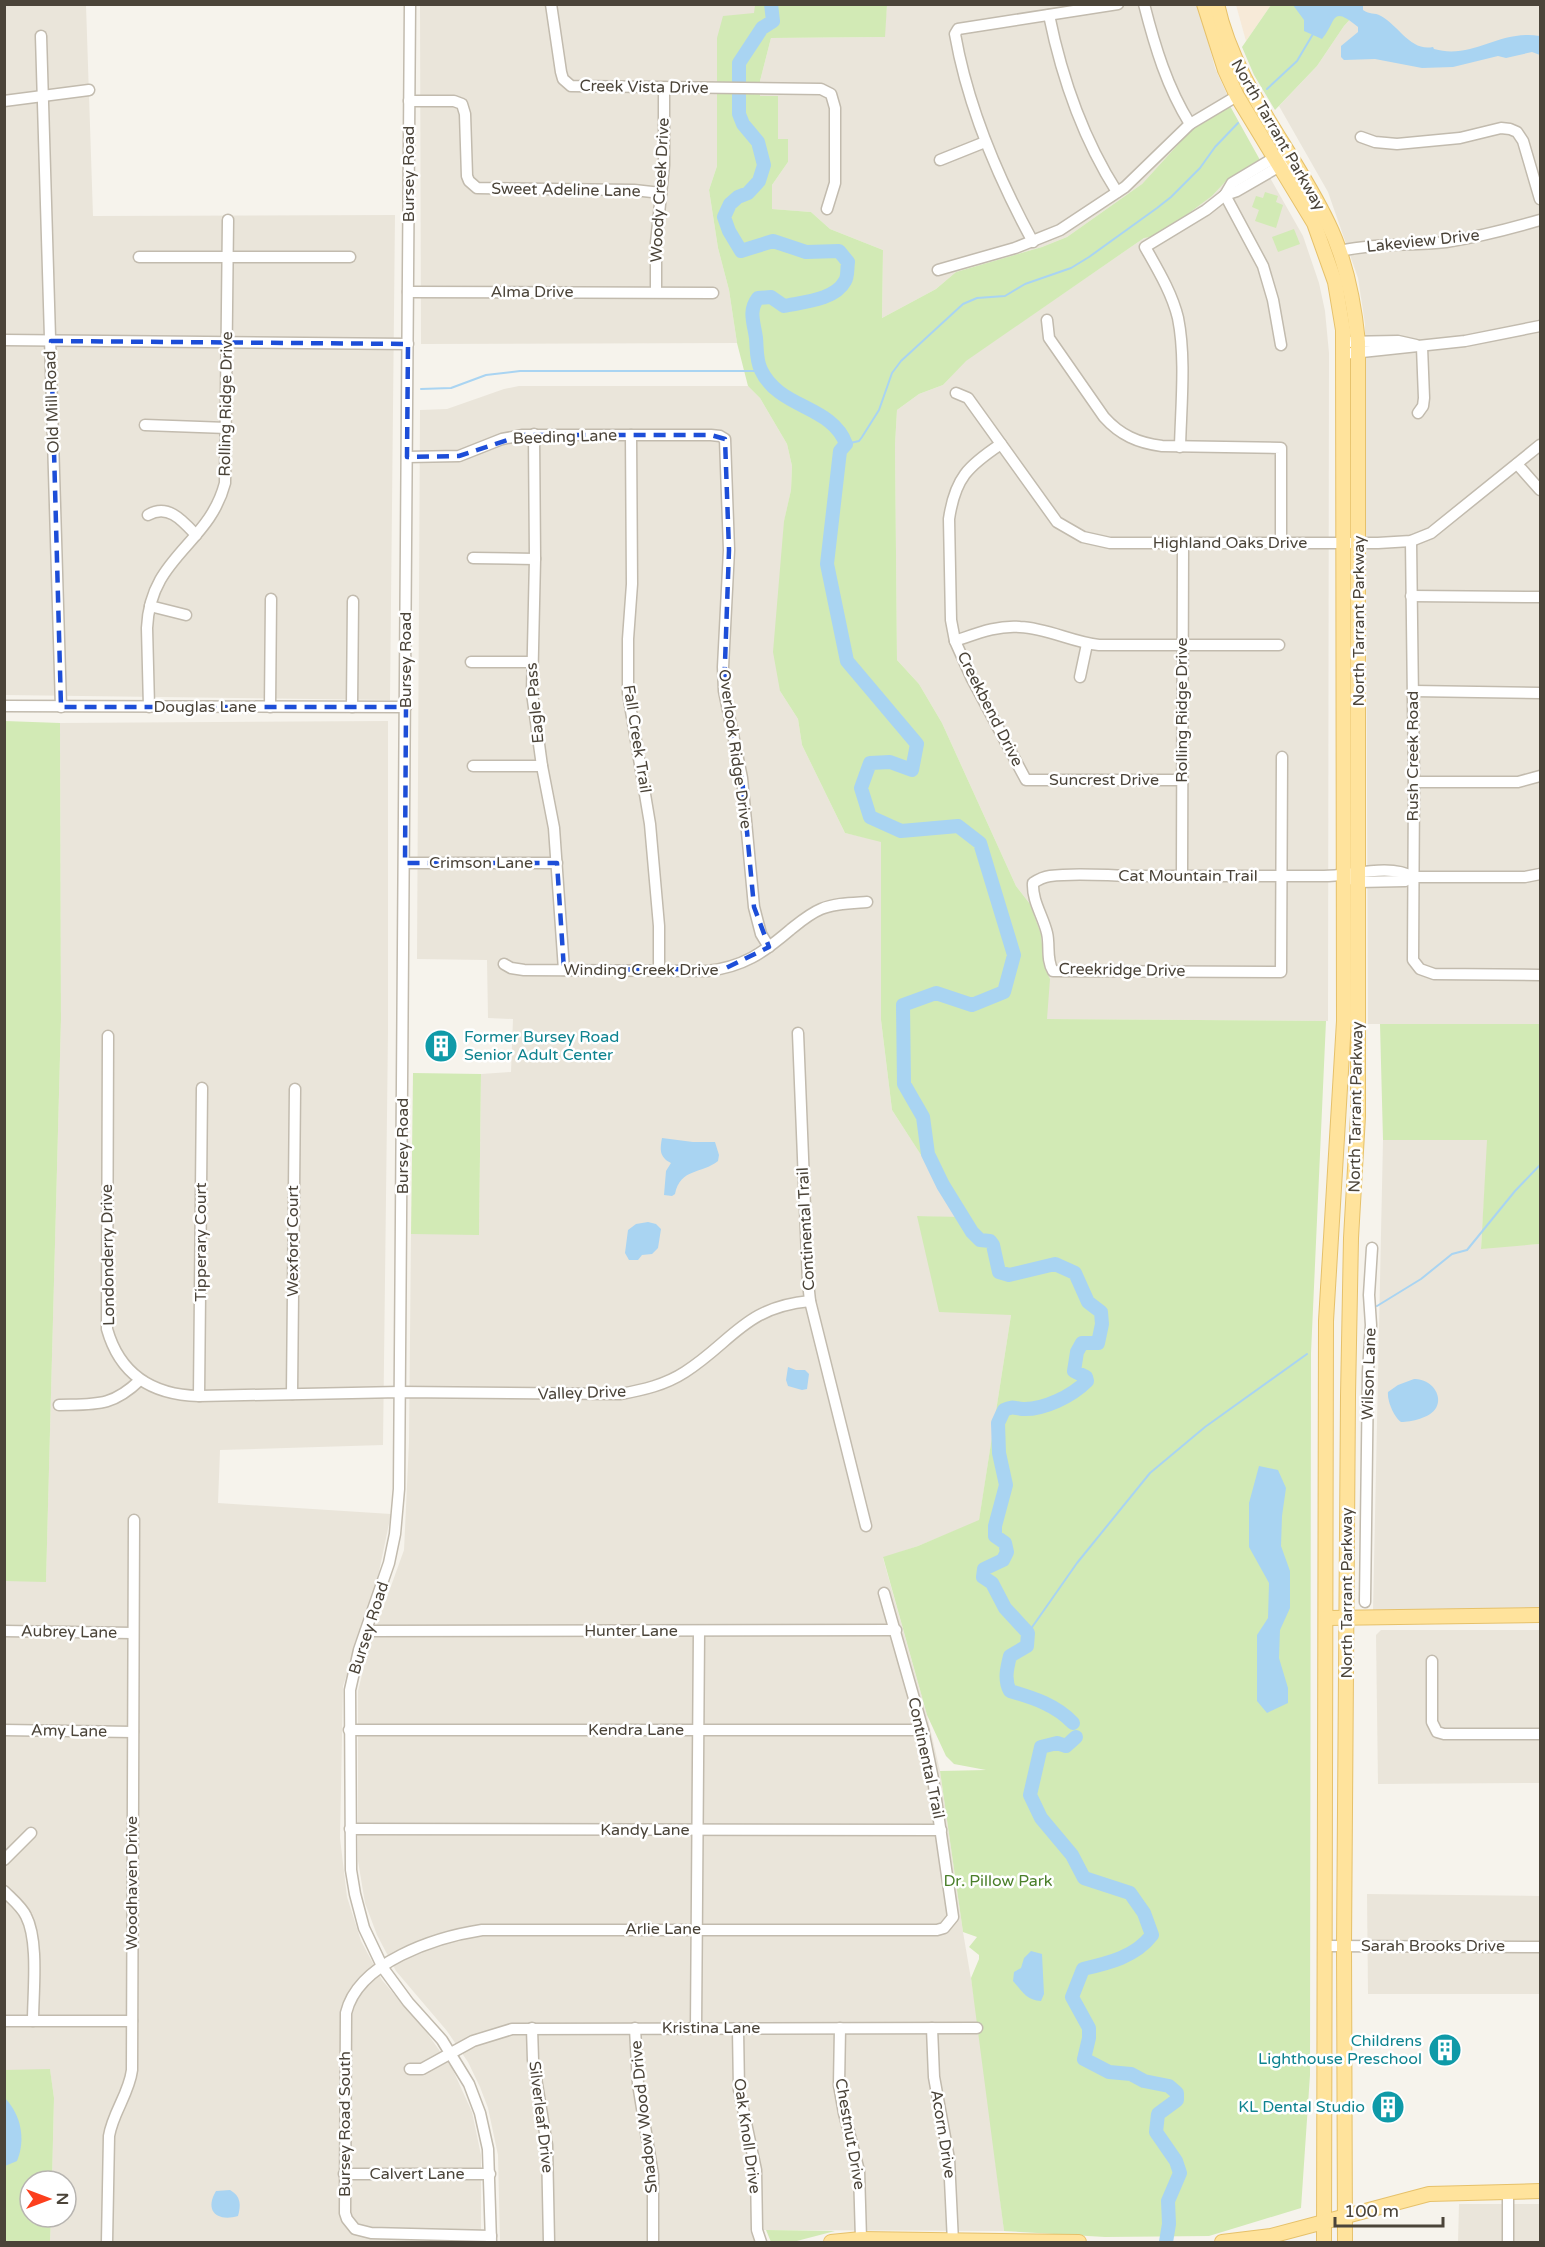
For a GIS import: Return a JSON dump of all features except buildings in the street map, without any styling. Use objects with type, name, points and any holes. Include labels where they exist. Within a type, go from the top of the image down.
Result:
[{"type":"main road","name":"North Tarrant Parkway","points":[[1204,4],[1225,70],[1237,96],[1284,158],[1328,223],[1340,251],[1351,292],[1359,348],[1358,1125],[1351,1250],[1347,1500],[1345,2242]]},
{"type":"main road","name":"North Tarrant Parkway","points":[[1217,4],[1222,26],[1236,63],[1284,158],[1329,261],[1339,304],[1343,348],[1344,1021],[1326,1321],[1324,2242]]},
{"type":"main road","points":[[1327,1618],[1540,1615]]},
{"type":"main road","points":[[1324,1796],[1346,1796]]},
{"type":"main road","points":[[1222,2242],[1272,2236],[1429,2194],[1540,2192]]},
{"type":"main road","points":[[831,2242],[861,2239],[1079,2242]]},
{"type":"street","name":"Bursey Road","points":[[410,4],[399,1489],[395,1534],[383,1583],[354,1668],[350,1690],[350,1829],[354,1894],[364,1928],[383,1968],[408,2002],[451,2052],[469,2084],[480,2113],[488,2149],[491,2239]]},
{"type":"street","name":"Creek Vista Drive","points":[[551,4],[561,72],[567,83],[579,87],[821,89],[831,94],[836,108],[835,183],[827,208]]},
{"type":"street","points":[[1033,242],[1002,183],[985,142],[968,90],[955,34],[958,29],[1118,4]]},
{"type":"street","points":[[1144,4],[1164,72],[1190,124]]},
{"type":"street","points":[[1049,15],[1058,59],[1075,110],[1098,162],[1117,192]]},
{"type":"street","name":"Old Mill Road","points":[[41,36],[61,707]]},
{"type":"street","name":"Woody Creek Drive","points":[[656,292],[656,243],[664,165],[664,88]]},
{"type":"street","points":[[4,101],[88,90]]},
{"type":"street","points":[[938,270],[1033,242],[1060,230],[1117,192],[1144,170],[1190,124],[1237,96]]},
{"type":"street","name":"Sweet Adeline Lane","points":[[409,101],[454,101],[462,104],[465,114],[467,176],[472,185],[484,189],[634,190],[661,193]]},
{"type":"street","points":[[1361,136],[1375,142],[1397,144],[1460,138],[1502,128],[1510,129],[1517,132],[1523,141],[1540,199]]},
{"type":"street","points":[[940,160],[985,142]]},
{"type":"street","points":[[1180,447],[1181,353],[1178,318],[1169,291],[1145,247],[1206,210],[1225,195],[1232,183],[1284,158]]},
{"type":"street","points":[[1225,195],[1263,266],[1276,310],[1281,345]]},
{"type":"street","name":"Rolling Ridge Drive","points":[[149,707],[147,628],[150,606],[160,577],[211,518],[222,497],[225,483],[228,220]]},
{"type":"street","name":"Lakeview Drive","points":[[1340,251],[1365,246],[1447,242],[1496,233],[1540,220]]},
{"type":"street","points":[[139,257],[350,258]]},
{"type":"street","name":"Alma Drive","points":[[408,292],[713,293]]},
{"type":"street","points":[[1047,320],[1049,338],[1104,417],[1112,426],[1131,439],[1144,444],[1180,447],[1281,448],[1281,543]]},
{"type":"street","points":[[1343,348],[1422,347],[1490,337],[1540,326]]},
{"type":"street","points":[[4,340],[408,344]]},
{"type":"street","points":[[1418,413],[1423,406],[1424,398],[1422,347]]},
{"type":"street","name":"Highland Oaks Drive","points":[[956,393],[968,398],[1057,522],[1093,541],[1110,543],[1411,541],[1431,533],[1540,445]]},
{"type":"street","points":[[145,425],[227,428]]},
{"type":"street","name":"Beeding Lane","points":[[407,457],[459,456],[502,439],[534,434],[711,435],[724,439]]},
{"type":"street","name":"Eagle Pass","points":[[534,434],[535,559],[532,693],[542,766],[554,828],[564,970]]},
{"type":"street","name":"Fall Creek Trail","points":[[631,435],[632,573],[627,661],[628,693],[650,824],[659,926],[659,971]]},
{"type":"street","name":"Overlook Ridge Drive","points":[[724,439],[729,550],[723,667],[724,691],[742,778],[754,907],[761,934],[769,947]]},
{"type":"street","name":"Creekbend Drive","points":[[1001,444],[974,462],[965,472],[951,505],[949,519],[950,612],[955,641],[969,673],[1026,780]]},
{"type":"street","points":[[1517,464],[1540,490]]},
{"type":"street","points":[[148,515],[152,512],[170,512],[183,521],[196,535]]},
{"type":"street","name":"Rush Creek Road","points":[[1411,541],[1414,782],[1413,960],[1420,969],[1434,974],[1540,975]]},
{"type":"street","name":"Rolling Ridge Drive","points":[[1182,544],[1182,876]]},
{"type":"street","points":[[473,558],[535,559]]},
{"type":"street","points":[[1411,596],[1540,597]]},
{"type":"street","points":[[270,707],[271,599]]},
{"type":"street","points":[[352,707],[353,601]]},
{"type":"street","points":[[150,606],[186,615]]},
{"type":"street","points":[[955,641],[995,628],[1021,627],[1087,644],[1279,645]]},
{"type":"street","points":[[1080,677],[1087,644]]},
{"type":"street","points":[[471,662],[531,662]]},
{"type":"street","points":[[1413,691],[1540,693]]},
{"type":"street","name":"Douglas Lane","points":[[4,706],[406,707]]},
{"type":"street","points":[[1281,876],[1282,757]]},
{"type":"street","points":[[473,766],[542,766]]},
{"type":"street","points":[[1414,782],[1518,782],[1540,776]]},
{"type":"street","name":"Suncrest Drive","points":[[1026,780],[1182,780]]},
{"type":"street","name":"Crimson Lane","points":[[405,863],[557,863]]},
{"type":"street","name":"Cat Mountain Trail","points":[[1033,883],[1051,876],[1358,877],[1398,871],[1413,877],[1525,877],[1540,874]]},
{"type":"street","name":"Creekridge Drive","points":[[1033,883],[1032,892],[1047,934],[1049,961],[1053,971],[1281,972],[1281,876]]},
{"type":"street","name":"Winding Creek Drive","points":[[504,964],[511,968],[524,970],[724,969],[746,963],[809,914],[836,904],[867,902]]},
{"type":"street","name":"Continental Trail","points":[[798,1033],[810,1301],[867,1526]]},
{"type":"street","name":"Londonderry Drive","points":[[108,1036],[107,1323],[111,1341],[119,1357],[140,1380],[157,1390],[170,1394],[199,1396],[400,1392]]},
{"type":"street","name":"Tipperary Court","points":[[199,1396],[202,1088]]},
{"type":"street","name":"Wexford Court","points":[[292,1394],[295,1089]]},
{"type":"street","name":"Wilson Lane","points":[[1365,1602],[1368,1372],[1371,1325],[1369,1295],[1372,1248]]},
{"type":"street","name":"Valley Drive","points":[[400,1392],[601,1395],[637,1392],[660,1385],[686,1371],[754,1317],[782,1306],[810,1301]]},
{"type":"street","points":[[60,1404],[108,1401],[128,1392],[140,1380]]},
{"type":"street","points":[[1347,1500],[1366,1501]]},
{"type":"street","name":"Woodhaven Drive","points":[[107,2242],[109,2136],[111,2123],[130,2084],[134,1520]]},
{"type":"street","name":"Continental Trail","points":[[884,1593],[923,1730],[933,1779],[953,1917],[949,1924]]},
{"type":"street","name":"Hunter Lane","points":[[366,1631],[896,1630]]},
{"type":"street","name":"Aubrey Lane","points":[[4,1631],[133,1633]]},
{"type":"street","points":[[696,2028],[699,1631]]},
{"type":"street","points":[[1432,1662],[1433,1728],[1438,1733],[1540,1734]]},
{"type":"street","name":"Amy Lane","points":[[4,1730],[133,1732]]},
{"type":"street","name":"Kendra Lane","points":[[349,1730],[923,1730]]},
{"type":"street","name":"Kandy Lane","points":[[350,1829],[941,1830]]},
{"type":"street","points":[[4,1860],[31,1833]]},
{"type":"street","points":[[4,1891],[25,1914],[30,1925],[33,1940],[33,2021]]},
{"type":"street","name":"Arlie Lane","points":[[383,1968],[402,1956],[439,1939],[482,1930],[937,1930],[949,1924]]},
{"type":"street","name":"Sarah Brooks Drive","points":[[1324,1946],[1540,1947]]},
{"type":"street","name":"Bursey Road South","points":[[383,1968],[366,1979],[355,1990],[346,2013],[345,2213],[350,2223],[360,2231],[491,2239]]},
{"type":"street","points":[[4,2021],[132,2021]]},
{"type":"street","name":"Silverleaf Drive","points":[[532,2028],[533,2060],[548,2163],[549,2242]]},
{"type":"street","name":"Shadow Wood Drive","points":[[635,2028],[638,2084],[653,2175],[653,2242]]},
{"type":"street","name":"Chestnut Drive","points":[[840,2028],[841,2099],[859,2171],[861,2239]]},
{"type":"street","name":"Acorn Drive","points":[[932,2028],[934,2077],[949,2159],[952,2242]]},
{"type":"street","name":"Kristina Lane","points":[[410,2070],[422,2069],[451,2052],[497,2032],[513,2029],[976,2028]]},
{"type":"street","name":"Oak Knoll Drive","points":[[738,2029],[739,2090],[756,2170],[757,2230],[761,2242]]},
{"type":"street","name":"Calvert Lane","points":[[344,2174],[490,2174]]},
{"type":"street","points":[[1508,2191],[1508,2242]]},
{"type":"highlighted area","points":[[51,341],[408,344],[407,457],[459,456],[523,435],[711,435],[725,439],[729,550],[724,691],[742,778],[754,907],[769,947],[724,969],[564,970],[557,863],[405,863],[406,707],[61,707]]},
{"type":"shaded area","points":[[1198,4],[1215,68],[1232,105],[1195,126],[1142,184],[1067,237],[1042,247],[956,272],[936,289],[882,318],[883,250],[830,229],[811,212],[771,209],[772,185],[788,162],[788,140],[778,139],[760,96],[760,81],[771,38],[884,37],[887,5]]},
{"type":"shaded area","points":[[5,5],[86,5],[93,216],[395,215],[390,700],[5,695]]},
{"type":"shaded area","points":[[420,5],[755,5],[755,13],[717,38],[717,166],[709,190],[737,343],[421,344]]},
{"type":"shaded area","points":[[1236,5],[1271,5],[1246,41]]},
{"type":"shaded area","points":[[1363,5],[1540,5],[1540,1024],[1368,1024],[1365,324],[1358,278],[1328,192],[1279,106],[1317,66],[1344,26]]},
{"type":"shaded area","points":[[1260,160],[1303,236],[1319,283],[1325,311],[1329,353],[1328,1021],[1047,1019],[1044,951],[1041,934],[1030,904],[1016,886],[942,723],[919,684],[897,660],[895,445],[897,410],[919,394],[943,385],[965,361],[1144,238],[1152,237],[1181,219],[1212,196],[1227,180]]},
{"type":"shaded area","points":[[519,386],[748,386],[760,398],[787,444],[792,466],[791,490],[784,522],[780,691],[798,719],[802,745],[845,833],[881,841],[881,1020],[892,1110],[962,1218],[918,1216],[1011,1315],[979,1521],[883,1558],[927,1715],[940,1771],[979,2026],[1004,2231],[750,2230],[755,2242],[500,2242],[498,2155],[488,2108],[480,2087],[468,2062],[447,2031],[396,1971],[377,1935],[365,1903],[358,1861],[358,1691],[368,1650],[404,1550],[409,1442],[411,1234],[479,1234],[481,1074],[511,1072],[513,1019],[488,1018],[487,960],[417,959],[420,410],[447,409]]},
{"type":"shaded area","points":[[388,721],[388,1032],[383,1445],[220,1450],[218,1503],[391,1514],[376,1586],[343,1686],[340,1838],[347,1897],[361,1941],[382,1980],[427,2033],[452,2068],[472,2112],[481,2155],[481,2242],[50,2242],[51,2229],[78,2229],[78,2169],[52,2169],[54,2098],[50,2070],[5,2070],[5,1581],[46,1581],[61,1019],[60,723]]},
{"type":"shaded area","points":[[1383,1140],[1488,1140],[1481,1248],[1540,1244],[1540,1609],[1373,1611]]},
{"type":"shaded area","points":[[1381,1630],[1540,1630],[1540,1783],[1378,1784],[1376,1635]]},
{"type":"shaded area","points":[[1367,1894],[1540,1896],[1540,1994],[1368,1994]]},
{"type":"shaded area","points":[[1459,2204],[1540,2204],[1540,2242],[1458,2242]]},
{"type":"green space","name":"Dr. Pillow Park","points":[[755,5],[887,5],[885,37],[771,38],[760,81],[760,96],[778,96],[778,139],[788,139],[788,162],[772,185],[772,209],[811,212],[830,229],[883,250],[882,318],[936,289],[956,272],[1042,247],[1067,237],[1142,184],[1195,126],[1230,106],[1260,160],[1227,180],[1212,196],[1181,219],[1152,237],[1144,238],[966,361],[943,385],[919,394],[897,410],[895,445],[897,660],[919,684],[942,723],[1016,886],[1030,904],[1041,934],[1044,966],[1050,979],[1047,1019],[1326,1021],[1311,1353],[1310,2075],[1301,2208],[1209,2236],[1105,2237],[1004,2231],[971,1978],[979,1955],[969,1947],[977,1937],[963,1932],[940,1771],[986,1770],[954,1764],[946,1756],[927,1715],[883,1557],[918,1546],[979,1520],[1011,1315],[939,1312],[917,1216],[961,1217],[892,1110],[881,1020],[881,842],[845,833],[802,745],[798,719],[780,691],[773,652],[784,521],[791,490],[792,466],[787,444],[760,398],[748,386],[737,343],[729,290],[718,248],[709,190],[717,166],[717,38],[723,16],[754,13]]},
{"type":"green space","points":[[1271,5],[1363,5],[1344,26],[1317,66],[1275,110],[1254,75],[1242,47]]},
{"type":"green space","points":[[1265,192],[1278,196],[1276,202],[1283,205],[1276,228],[1255,221],[1259,210],[1252,207],[1256,196],[1263,198]]},
{"type":"green space","points":[[1294,229],[1300,244],[1278,252],[1272,237]]},
{"type":"green space","points":[[5,721],[60,723],[61,1019],[46,1582],[4,1581]]},
{"type":"green space","points":[[1380,1024],[1540,1024],[1540,1244],[1481,1249],[1487,1140],[1383,1140]]},
{"type":"green space","points":[[413,1073],[481,1074],[479,1235],[411,1234]]},
{"type":"green space","points":[[50,2069],[54,2098],[52,2169],[18,2169],[18,2229],[51,2229],[50,2242],[5,2242],[4,2070]]},
{"type":"green space","points":[[766,2230],[835,2231],[793,2242],[771,2242]]},
{"type":"water","points":[[1293,5],[1363,5],[1363,10],[1381,16],[1418,46],[1448,51],[1461,51],[1512,37],[1540,36],[1540,55],[1532,52],[1506,58],[1498,56],[1453,67],[1422,68],[1375,59],[1344,60],[1341,57],[1341,46],[1358,32],[1358,27],[1338,16],[1322,39],[1304,31],[1304,20]]},
{"type":"water","points":[[662,1138],[715,1142],[719,1155],[718,1161],[687,1176],[672,1196],[664,1195],[666,1171],[671,1163],[664,1158],[661,1152]]},
{"type":"water","points":[[648,1222],[656,1224],[661,1229],[658,1248],[652,1254],[642,1255],[638,1260],[629,1260],[625,1253],[628,1230],[636,1224]]},
{"type":"water","points":[[788,1367],[805,1370],[809,1374],[807,1389],[788,1386],[786,1380]]},
{"type":"water","points":[[1414,1379],[1429,1384],[1436,1392],[1438,1402],[1436,1408],[1425,1417],[1401,1422],[1392,1408],[1388,1392]]},
{"type":"water","points":[[1259,1466],[1278,1470],[1286,1488],[1281,1546],[1290,1571],[1290,1608],[1280,1630],[1279,1658],[1288,1688],[1288,1703],[1267,1713],[1257,1701],[1257,1635],[1268,1618],[1269,1583],[1249,1547],[1249,1503]]},
{"type":"water","points":[[1031,1951],[1042,1954],[1044,1994],[1041,2001],[1028,1997],[1013,1981],[1014,1972],[1021,1968],[1024,1958]]},
{"type":"water","points":[[5,2098],[18,2120],[21,2144],[17,2161],[5,2166]]},
{"type":"water","points":[[230,2190],[239,2201],[238,2216],[219,2216],[212,2209],[213,2198],[216,2191]]},
{"type":"waterway","points":[[771,4],[773,21],[762,28],[739,63],[739,114],[743,124],[758,142],[764,165],[759,181],[748,193],[738,197],[730,204],[724,217],[741,251],[773,241],[806,252],[839,251],[848,262],[846,279],[834,292],[818,299],[784,306],[771,297],[758,298],[752,317],[758,362],[769,383],[780,393],[829,421],[839,431],[846,444],[840,451],[827,564],[847,661],[917,744],[912,770],[890,762],[870,763],[861,788],[870,817],[901,831],[958,826],[980,843],[1014,955],[1004,992],[972,1005],[936,993],[903,1005],[904,1084],[923,1117],[928,1154],[943,1185],[972,1232],[980,1240],[990,1241],[993,1245],[999,1272],[1009,1275],[1055,1264],[1075,1273],[1088,1302],[1101,1312],[1102,1324],[1098,1343],[1082,1343],[1077,1352],[1074,1371],[1086,1377],[1087,1381],[1066,1397],[1048,1405],[1030,1409],[1004,1410],[998,1423],[999,1453],[1006,1485],[995,1526],[995,1536],[1005,1543],[1007,1552],[1003,1560],[984,1569],[983,1577],[992,1583],[1005,1608],[1028,1633],[1027,1646],[1010,1656],[1007,1669],[1010,1691],[1052,1707],[1073,1723]]},
{"type":"waterway","points":[[1267,89],[1297,61],[1313,34]]},
{"type":"waterway","points":[[846,444],[859,441],[862,437],[879,410],[892,373],[901,361],[963,304],[977,298],[1005,296],[1025,284],[1071,268],[1089,257],[1171,197],[1200,168],[1215,147],[1238,123]]},
{"type":"waterway","points":[[421,389],[451,388],[486,375],[520,371],[761,371]]},
{"type":"waterway","points":[[1377,1306],[1421,1279],[1452,1254],[1467,1250],[1515,1191],[1540,1165]]},
{"type":"waterway","points":[[1028,1633],[1077,1563],[1150,1473],[1205,1427],[1307,1354]]},
{"type":"waterway","points":[[1076,1737],[1066,1746],[1057,1743],[1041,1747],[1030,1795],[1041,1818],[1072,1855],[1084,1878],[1130,1893],[1144,1913],[1152,1935],[1130,1954],[1083,1969],[1072,1997],[1089,2028],[1084,2059],[1109,2072],[1131,2074],[1144,2081],[1169,2086],[1177,2093],[1177,2100],[1158,2114],[1156,2132],[1176,2161],[1180,2173],[1168,2201],[1169,2224],[1166,2242]]},
{"type":"place","name":"Former Bursey Road Senior Adult Center","points":[[441,1046]]},
{"type":"place","name":"Childrens Lighthouse Preschool","points":[[1445,2050]]},
{"type":"place","name":"KL Dental Studio","points":[[1388,2107]]}]
